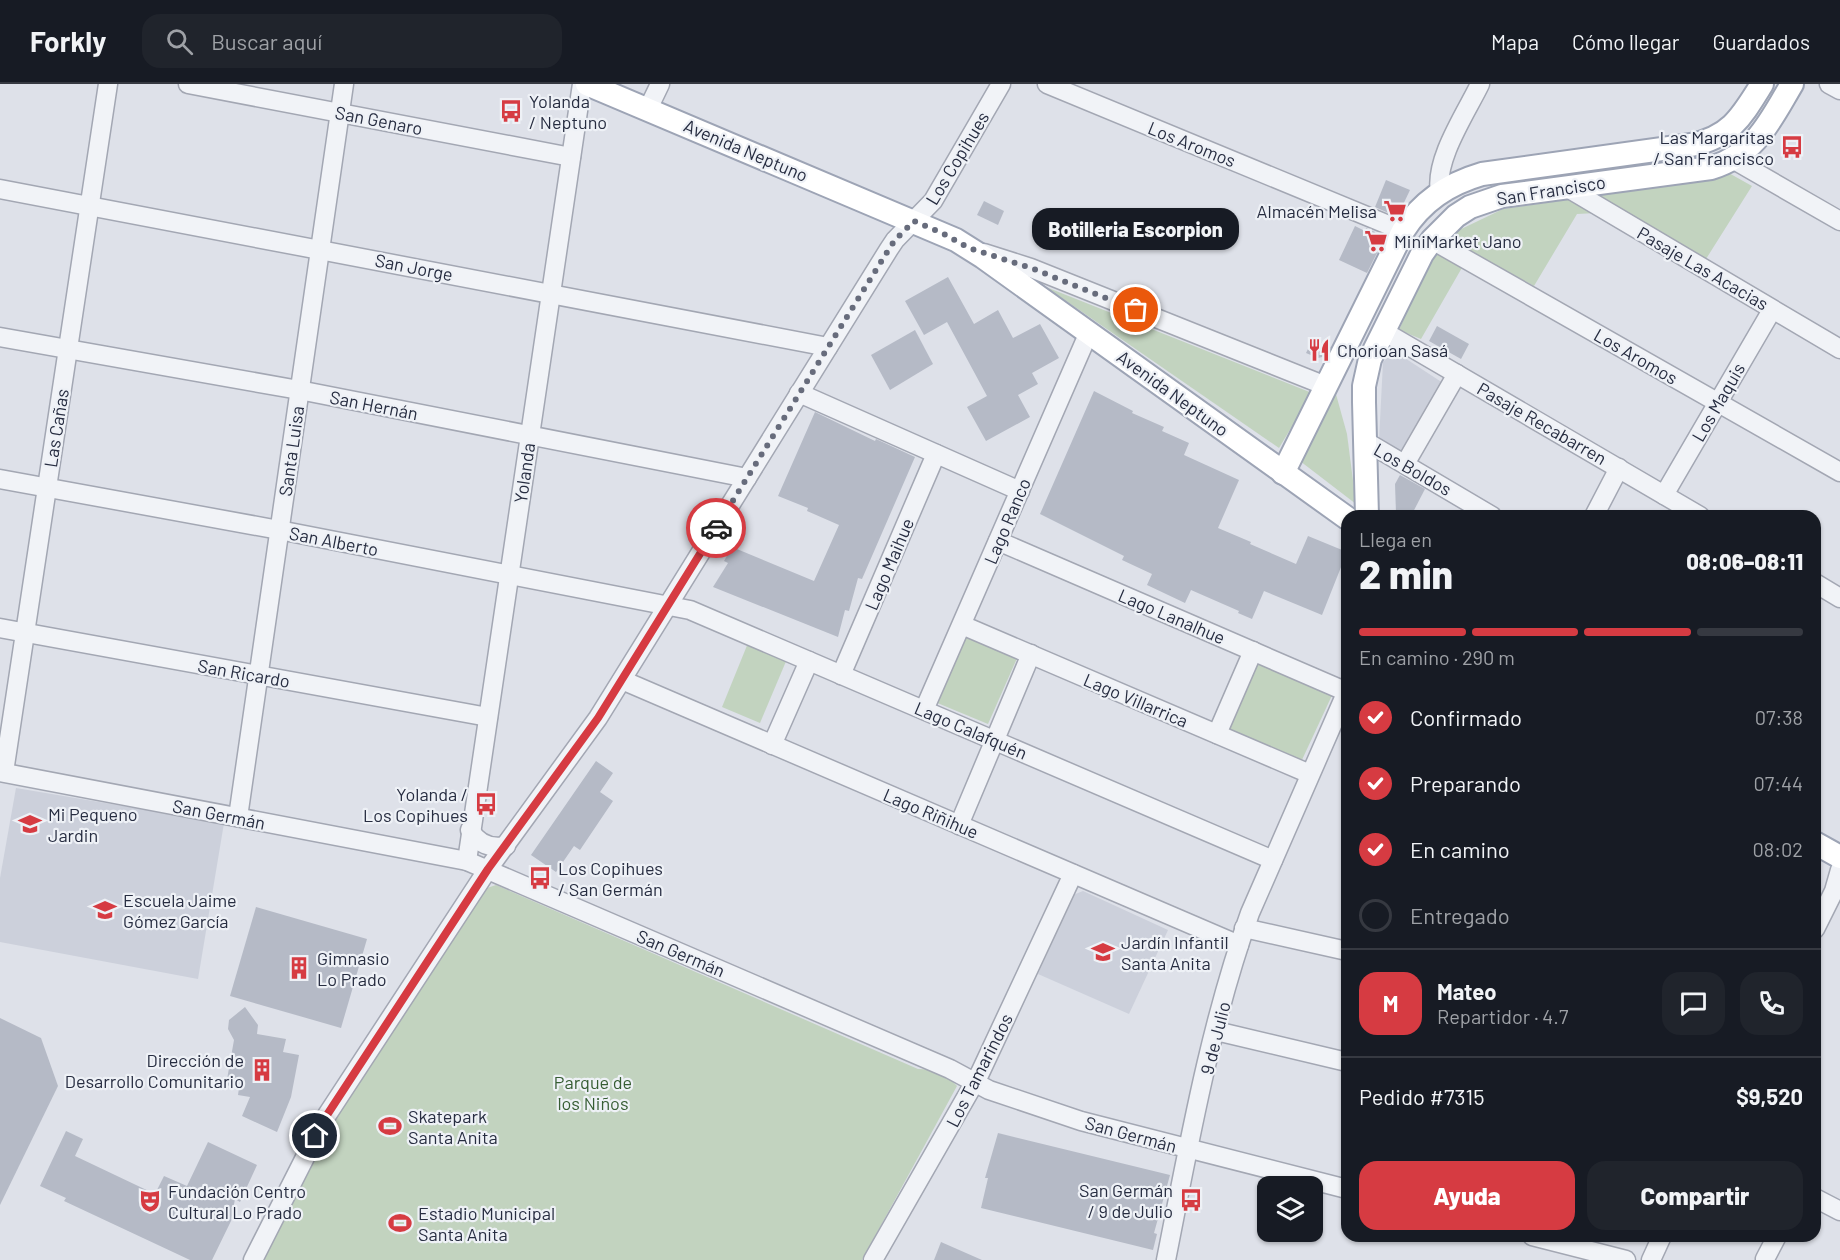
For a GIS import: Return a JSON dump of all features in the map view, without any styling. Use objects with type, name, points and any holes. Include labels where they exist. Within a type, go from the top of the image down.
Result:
[{"type":"main road","name":"Avenida Neptuno","points":[[587,84],[942,233],[969,248],[1341,514]]},
{"type":"main road","name":"San Francisco","points":[[1283,473],[1403,231],[1419,210],[1440,192],[1466,178],[1490,172],[1691,145],[1714,139],[1733,126],[1741,117],[1762,84]]},
{"type":"main road","name":"San Francisco","points":[[1367,510],[1366,378],[1370,359],[1422,254],[1432,240],[1456,216],[1486,201],[1511,194],[1711,168],[1734,160],[1760,137],[1792,84]]},
{"type":"main road","points":[[1821,846],[1840,857]]},
{"type":"street","name":"Las Cañas","points":[[2,772],[108,84]]},
{"type":"street","name":"San Genaro","points":[[188,84],[571,157]]},
{"type":"street","name":"Santa Luisa","points":[[238,818],[344,84]]},
{"type":"street","name":"Yolanda","points":[[467,861],[582,84]]},
{"type":"street","points":[[648,109],[660,84]]},
{"type":"street","name":"Los Copihues","points":[[254,1260],[325,1118],[488,869],[598,718],[895,240],[933,201],[1001,84]]},
{"type":"street","name":"Los Aromos","points":[[1047,84],[1403,231]]},
{"type":"street","points":[[1829,84],[1840,90]]},
{"type":"street","points":[[1440,192],[1438,177],[1440,166],[1476,85]]},
{"type":"street","points":[[1734,160],[1840,221]]},
{"type":"street","name":"Pasaje Las Acacias","points":[[1566,187],[1840,349]]},
{"type":"street","name":"San Jorge","points":[[0,189],[828,347]]},
{"type":"street","name":"Los Aromos","points":[[1432,240],[1840,472]]},
{"type":"street","name":"Avenida Neptuno","points":[[969,248],[1031,268],[1326,386]]},
{"type":"street","name":"Los Maquis","points":[[1664,495],[1772,309]]},
{"type":"street","name":"Pasaje Recabarren","points":[[1383,331],[1690,510]]},
{"type":"street","name":"Lago Ranco","points":[[924,710],[1089,332]]},
{"type":"street","name":"San Hernán","points":[[0,337],[299,390],[747,478]]},
{"type":"street","points":[[1405,464],[1457,374]]},
{"type":"street","points":[[800,393],[1020,491]]},
{"type":"street","name":"Los Boldos","points":[[1365,441],[1482,510]]},
{"type":"street","name":"Lago Maihue","points":[[841,675],[936,454]]},
{"type":"street","points":[[1597,510],[1618,468]]},
{"type":"street","name":"San Alberto","points":[[0,479],[279,530],[668,606]]},
{"type":"street","name":"Lago Lanalhue","points":[[998,541],[1341,688]]},
{"type":"street","points":[[1821,587],[1840,598]]},
{"type":"street","name":"Lago Calafquén","points":[[668,606],[690,610],[1273,860]]},
{"type":"street","name":"Lago Villarrica","points":[[962,625],[1310,774]]},
{"type":"street","name":"San Ricardo","points":[[0,628],[488,717]]},
{"type":"street","points":[[1217,734],[1253,651]]},
{"type":"street","points":[[959,825],[1031,654]]},
{"type":"street","points":[[772,745],[808,661]]},
{"type":"street","name":"Lago Riñihue","points":[[622,680],[1073,874],[1242,937],[1341,950]]},
{"type":"street","name":"9 de Julio","points":[[1166,1260],[1188,1149],[1216,1031],[1242,937],[1341,704]]},
{"type":"street","name":"San Germán","points":[[2,772],[467,861],[950,1069],[989,1090],[1081,1120],[1341,1188]]},
{"type":"street","points":[[470,830],[474,837],[485,845],[506,846]]},
{"type":"street","points":[[1821,917],[1834,891],[1840,870]]},
{"type":"street","name":"Los Tamarindos","points":[[873,1260],[975,1082],[1073,874]]},
{"type":"street","points":[[1216,1031],[1341,1061]]},
{"type":"street","points":[[1821,1201],[1840,1211]]},
{"type":"street","points":[[1556,1242],[1626,1260]]},
{"type":"street","points":[[1651,1260],[1659,1242]]},
{"type":"street","points":[[1765,1258],[1773,1242]]},
{"type":"shaded area","points":[[1394,351],[1443,383],[1404,453],[1379,441],[1383,362]]},
{"type":"shaded area","name":"Escuela Jaime Gómez García","points":[[16,788],[224,823],[198,979],[0,942],[0,878]]},
{"type":"shaded area","name":"Jardín Infantil Santa Anita","points":[[1083,891],[1168,930],[1129,1014],[1038,974],[1073,895]]},
{"type":"green space","points":[[1727,172],[1752,186],[1706,259],[1617,212],[1577,214],[1534,286],[1471,252],[1421,339],[1399,330],[1429,260],[1455,232],[1503,209],[1700,181]]},
{"type":"green space","points":[[1046,287],[1312,393],[1279,448]]},
{"type":"green space","points":[[1334,387],[1347,434],[1356,504],[1300,461]]},
{"type":"green space","points":[[964,633],[1018,656],[988,724],[935,702]]},
{"type":"green space","points":[[748,643],[787,659],[760,723],[722,707]]},
{"type":"green space","points":[[1256,657],[1334,691],[1301,762],[1225,728]]},
{"type":"green space","name":"Parque de los Niños","points":[[496,885],[918,1069],[939,1073],[957,1086],[862,1260],[264,1260],[325,1134],[484,889]]},
{"type":"building","points":[[1386,180],[1410,190],[1400,211],[1393,215],[1375,207]]},
{"type":"building","points":[[984,201],[1004,211],[998,225],[977,215]]},
{"type":"building","points":[[1355,226],[1365,231],[1366,228],[1375,232],[1381,245],[1367,273],[1339,260]]},
{"type":"building","points":[[948,277],[974,324],[998,310],[1013,338],[1040,324],[1059,358],[1032,373],[1038,384],[1018,395],[1030,417],[986,441],[967,407],[987,396],[947,322],[924,335],[905,301]]},
{"type":"building","points":[[1437,326],[1469,344],[1461,359],[1429,341]]},
{"type":"building","points":[[915,330],[933,364],[890,390],[871,355]]},
{"type":"building","name":"Chorioan Sasá","points":[[1313,339],[1331,347],[1326,356],[1318,358],[1306,353]]},
{"type":"building","points":[[1094,391],[1133,411],[1132,413],[1164,427],[1162,431],[1189,443],[1184,455],[1239,480],[1218,528],[1296,564],[1308,536],[1341,550],[1341,567],[1322,615],[1264,591],[1252,619],[1191,590],[1185,603],[1147,585],[1152,574],[1122,560],[1124,556],[1040,514]]},
{"type":"building","points":[[815,412],[875,441],[876,439],[915,457],[862,579],[858,578],[849,611],[845,610],[838,637],[713,587],[728,563],[724,561],[732,547],[814,581],[839,525],[807,511],[808,508],[778,496]]},
{"type":"building","points":[[1400,475],[1425,489],[1414,510],[1396,510],[1395,484]]},
{"type":"building","points":[[596,761],[613,773],[600,792],[613,801],[580,850],[574,846],[556,872],[531,855]]},
{"type":"building","name":"Gimnasio Lo Prado","points":[[256,907],[367,939],[341,1028],[230,996]]},
{"type":"building","name":"Dirección de Desarrollo Comunitario","points":[[245,1007],[258,1025],[257,1034],[286,1039],[283,1052],[299,1055],[291,1097],[277,1132],[242,1116],[250,1097],[238,1095],[239,1088],[226,1085],[234,1040],[228,1029],[229,1020]]},
{"type":"building","points":[[0,1018],[41,1038],[58,1086],[0,1205]]},
{"type":"building","name":"Fundación Centro Cultural Lo Prado","points":[[66,1131],[83,1139],[75,1156],[155,1194],[164,1176],[187,1186],[208,1142],[257,1165],[240,1202],[235,1199],[231,1221],[212,1260],[190,1260],[64,1201],[66,1198],[40,1186]]},
{"type":"building","points":[[998,1133],[1170,1175],[1154,1233],[1157,1234],[1153,1250],[981,1208],[988,1178],[985,1178]]},
{"type":"building","points":[[941,1242],[982,1260],[934,1260]]},
{"type":"way so far","points":[[716,528],[889,249],[914,221],[969,248],[1031,268],[1136,310]]},
{"type":"place","name":"Yolanda / Neptuno","points":[[511,111]]},
{"type":"place","name":"Las Margaritas / San Francisco","points":[[1792,147]]},
{"type":"place","name":"Almacén Melisa","points":[[1395,211]]},
{"type":"place","name":"MiniMarket Jano","points":[[1376,241]]},
{"type":"place","name":"Botilleria Escorpion","points":[[1136,310]]},
{"type":"place","name":"Chorioan Sasá","points":[[1319,350]]},
{"type":"place","name":"Yolanda / Los Copihues","points":[[486,804]]},
{"type":"place","name":"Mi Pequeno Jardin","points":[[30,824]]},
{"type":"place","name":"Los Copihues / San Germán","points":[[540,878]]},
{"type":"place","name":"Escuela Jaime Gómez García","points":[[105,910]]},
{"type":"place","name":"Jardín Infantil Santa Anita","points":[[1103,952]]},
{"type":"place","name":"Gimnasio Lo Prado","points":[[299,968]]},
{"type":"place","name":"Dirección de Desarrollo Comunitario","points":[[262,1070]]},
{"type":"place","name":"Skatepark Santa Anita","points":[[390,1126]]},
{"type":"place","name":"San Germán / 9 de Julio","points":[[1191,1200]]},
{"type":"place","name":"Fundación Centro Cultural Lo Prado","points":[[150,1201]]},
{"type":"place","name":"Estadio Municipal Santa Anita","points":[[400,1223]]},
{"type":"route","points":[[315,1136],[488,869],[598,718],[716,528]]}]
